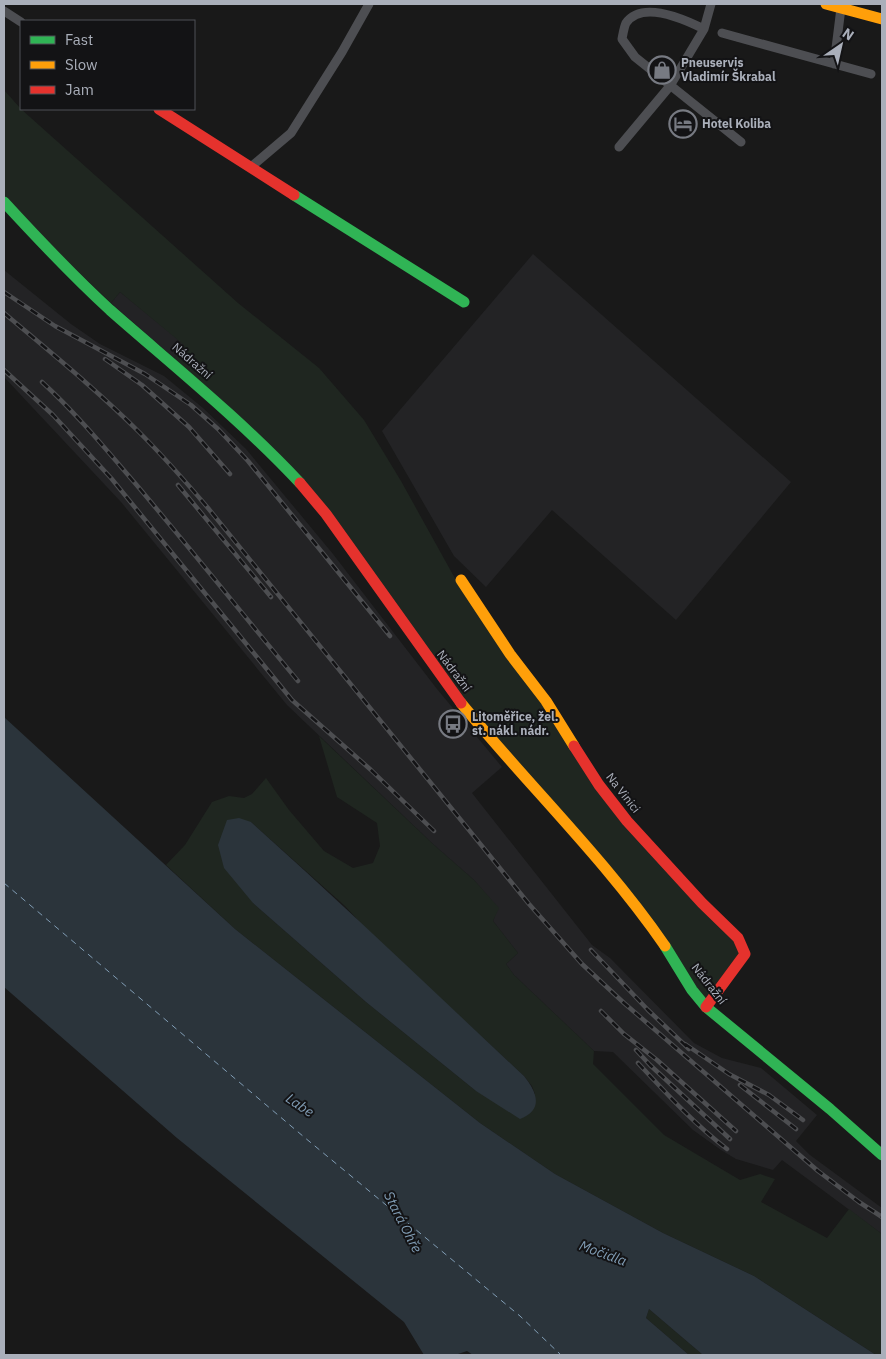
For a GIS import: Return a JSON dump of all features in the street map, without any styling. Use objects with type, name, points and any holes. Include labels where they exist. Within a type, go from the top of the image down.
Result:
[{"type":"main road","points":[[826,4],[882,19]]},
{"type":"main road","points":[[161,110],[464,302]]},
{"type":"main road","name":"Nádražní","points":[[6,208],[110,309],[226,409],[309,492],[450,688],[485,732],[617,881],[643,914],[668,950],[692,990],[706,1007],[724,1024],[830,1109],[882,1156]]},
{"type":"main road","name":"Na Vinici","points":[[461,580],[510,654],[546,701],[599,784],[627,821],[702,903],[738,938],[745,954],[706,1007]]},
{"type":"street","points":[[251,167],[291,133],[369,4]]},
{"type":"street","points":[[619,147],[670,86],[704,29],[710,4]]},
{"type":"street","points":[[834,64],[841,8]]},
{"type":"street","points":[[704,29],[677,16],[654,9],[635,13],[626,24],[622,39],[635,57],[741,142]]},
{"type":"street","points":[[4,10],[20,21]]},
{"type":"street","points":[[722,33],[871,74]]},
{"type":"shaded area","points":[[4,90],[20,110],[238,303],[319,368],[364,420],[401,481],[457,582],[542,704],[595,787],[734,940],[739,953],[706,999],[454,686],[330,511],[174,358],[184,345],[120,292],[111,303],[62,256],[4,195]]},
{"type":"shaded area","points":[[533,254],[791,482],[676,620],[552,510],[486,587],[454,556],[382,431]]},
{"type":"shaded area","points":[[4,270],[71,324],[100,344],[164,376],[203,408],[246,449],[333,554],[437,689],[502,767],[472,793],[592,945],[610,958],[694,1043],[722,1058],[761,1068],[817,1115],[796,1141],[810,1155],[882,1208],[882,1234],[782,1160],[773,1170],[736,1159],[721,1150],[693,1130],[613,1052],[594,1051],[514,975],[506,964],[518,953],[493,921],[498,908],[474,880],[434,845],[287,705],[121,502],[4,377]]},
{"type":"shaded area","points":[[120,292],[185,345],[174,358],[111,303]]},
{"type":"shaded area","points":[[319,736],[434,845],[474,880],[499,908],[493,921],[518,953],[506,964],[514,975],[594,1051],[593,1064],[664,1135],[740,1180],[760,1174],[775,1179],[761,1202],[827,1238],[849,1209],[882,1234],[882,1355],[876,1355],[754,1276],[663,1233],[555,1174],[480,1123],[235,929],[166,865],[185,845],[212,802],[229,796],[244,798],[252,794],[266,778],[289,810],[324,851],[353,868],[373,863],[380,846],[377,823],[337,797]],"holes":[[[251,822],[345,906],[368,931],[524,1076],[532,1086],[535,1094],[476,1091],[366,1002],[253,903]]]},
{"type":"shaded area","points":[[649,1309],[703,1355],[689,1355],[646,1318]]},
{"type":"water","points":[[4,717],[235,929],[480,1123],[555,1174],[663,1233],[754,1276],[876,1355],[703,1355],[649,1309],[646,1318],[689,1355],[473,1355],[467,1351],[455,1355],[424,1355],[404,1322],[177,1138],[4,987]]},
{"type":"water","points":[[239,818],[251,822],[286,853],[524,1076],[535,1094],[536,1100],[533,1111],[520,1119],[476,1091],[366,1002],[253,903],[224,868],[218,845],[227,820]]},
{"type":"ferry route","points":[[4,883],[304,1137],[520,1316],[561,1355]]},
{"type":"railway","points":[[4,292],[55,326],[145,374],[191,405],[218,429],[248,461],[390,636]]},
{"type":"railway","points":[[4,313],[123,416],[183,479],[529,904],[582,964],[624,1003],[818,1171],[882,1217]]},
{"type":"railway","points":[[105,359],[142,385],[189,427],[230,474]]},
{"type":"railway","points":[[4,370],[53,415],[111,478],[292,700],[371,770],[434,831]]},
{"type":"railway","points":[[42,382],[80,421],[140,489],[298,681]]},
{"type":"railway","points":[[178,485],[271,597]]},
{"type":"railway","points":[[591,950],[648,1010],[689,1049]]},
{"type":"railway","points":[[601,1011],[624,1034],[657,1060],[736,1131]]},
{"type":"railway","points":[[685,1044],[729,1074],[769,1095],[803,1120]]},
{"type":"railway","points":[[636,1050],[730,1139]]},
{"type":"railway","points":[[638,1063],[692,1119],[727,1149]]},
{"type":"railway","points":[[740,1085],[796,1129]]},
{"type":"traffic: fast","points":[[294,195],[464,302]]},
{"type":"traffic: fast","points":[[4,202],[96,297],[255,437],[300,483]]},
{"type":"traffic: fast","points":[[665,946],[692,990],[706,1007],[830,1109],[882,1155]]},
{"type":"traffic: slow","points":[[826,4],[882,19]]},
{"type":"traffic: slow","points":[[461,580],[510,654],[546,701],[574,746]]},
{"type":"traffic: slow","points":[[461,703],[592,853],[642,914],[665,946]]},
{"type":"traffic: jam","points":[[161,110],[294,195]]},
{"type":"traffic: jam","points":[[300,483],[326,514],[461,703]]},
{"type":"traffic: jam","points":[[574,746],[599,785],[627,821],[702,903],[738,938],[745,954],[706,1007]]},
{"type":"place","name":"Pneuservis Vladimír Škrabal","points":[[662,70]]},
{"type":"place","name":"Hotel Koliba","points":[[683,124]]},
{"type":"place","name":"Litoměřice, žel. st. nákl. nádr.","points":[[453,724]]},
{"type":"water label","name":"Labe","points":[[300,1105]]},
{"type":"water label","name":"Stará Ohře","points":[[403,1222]]},
{"type":"water label","name":"Močidla","points":[[603,1253]]}]
